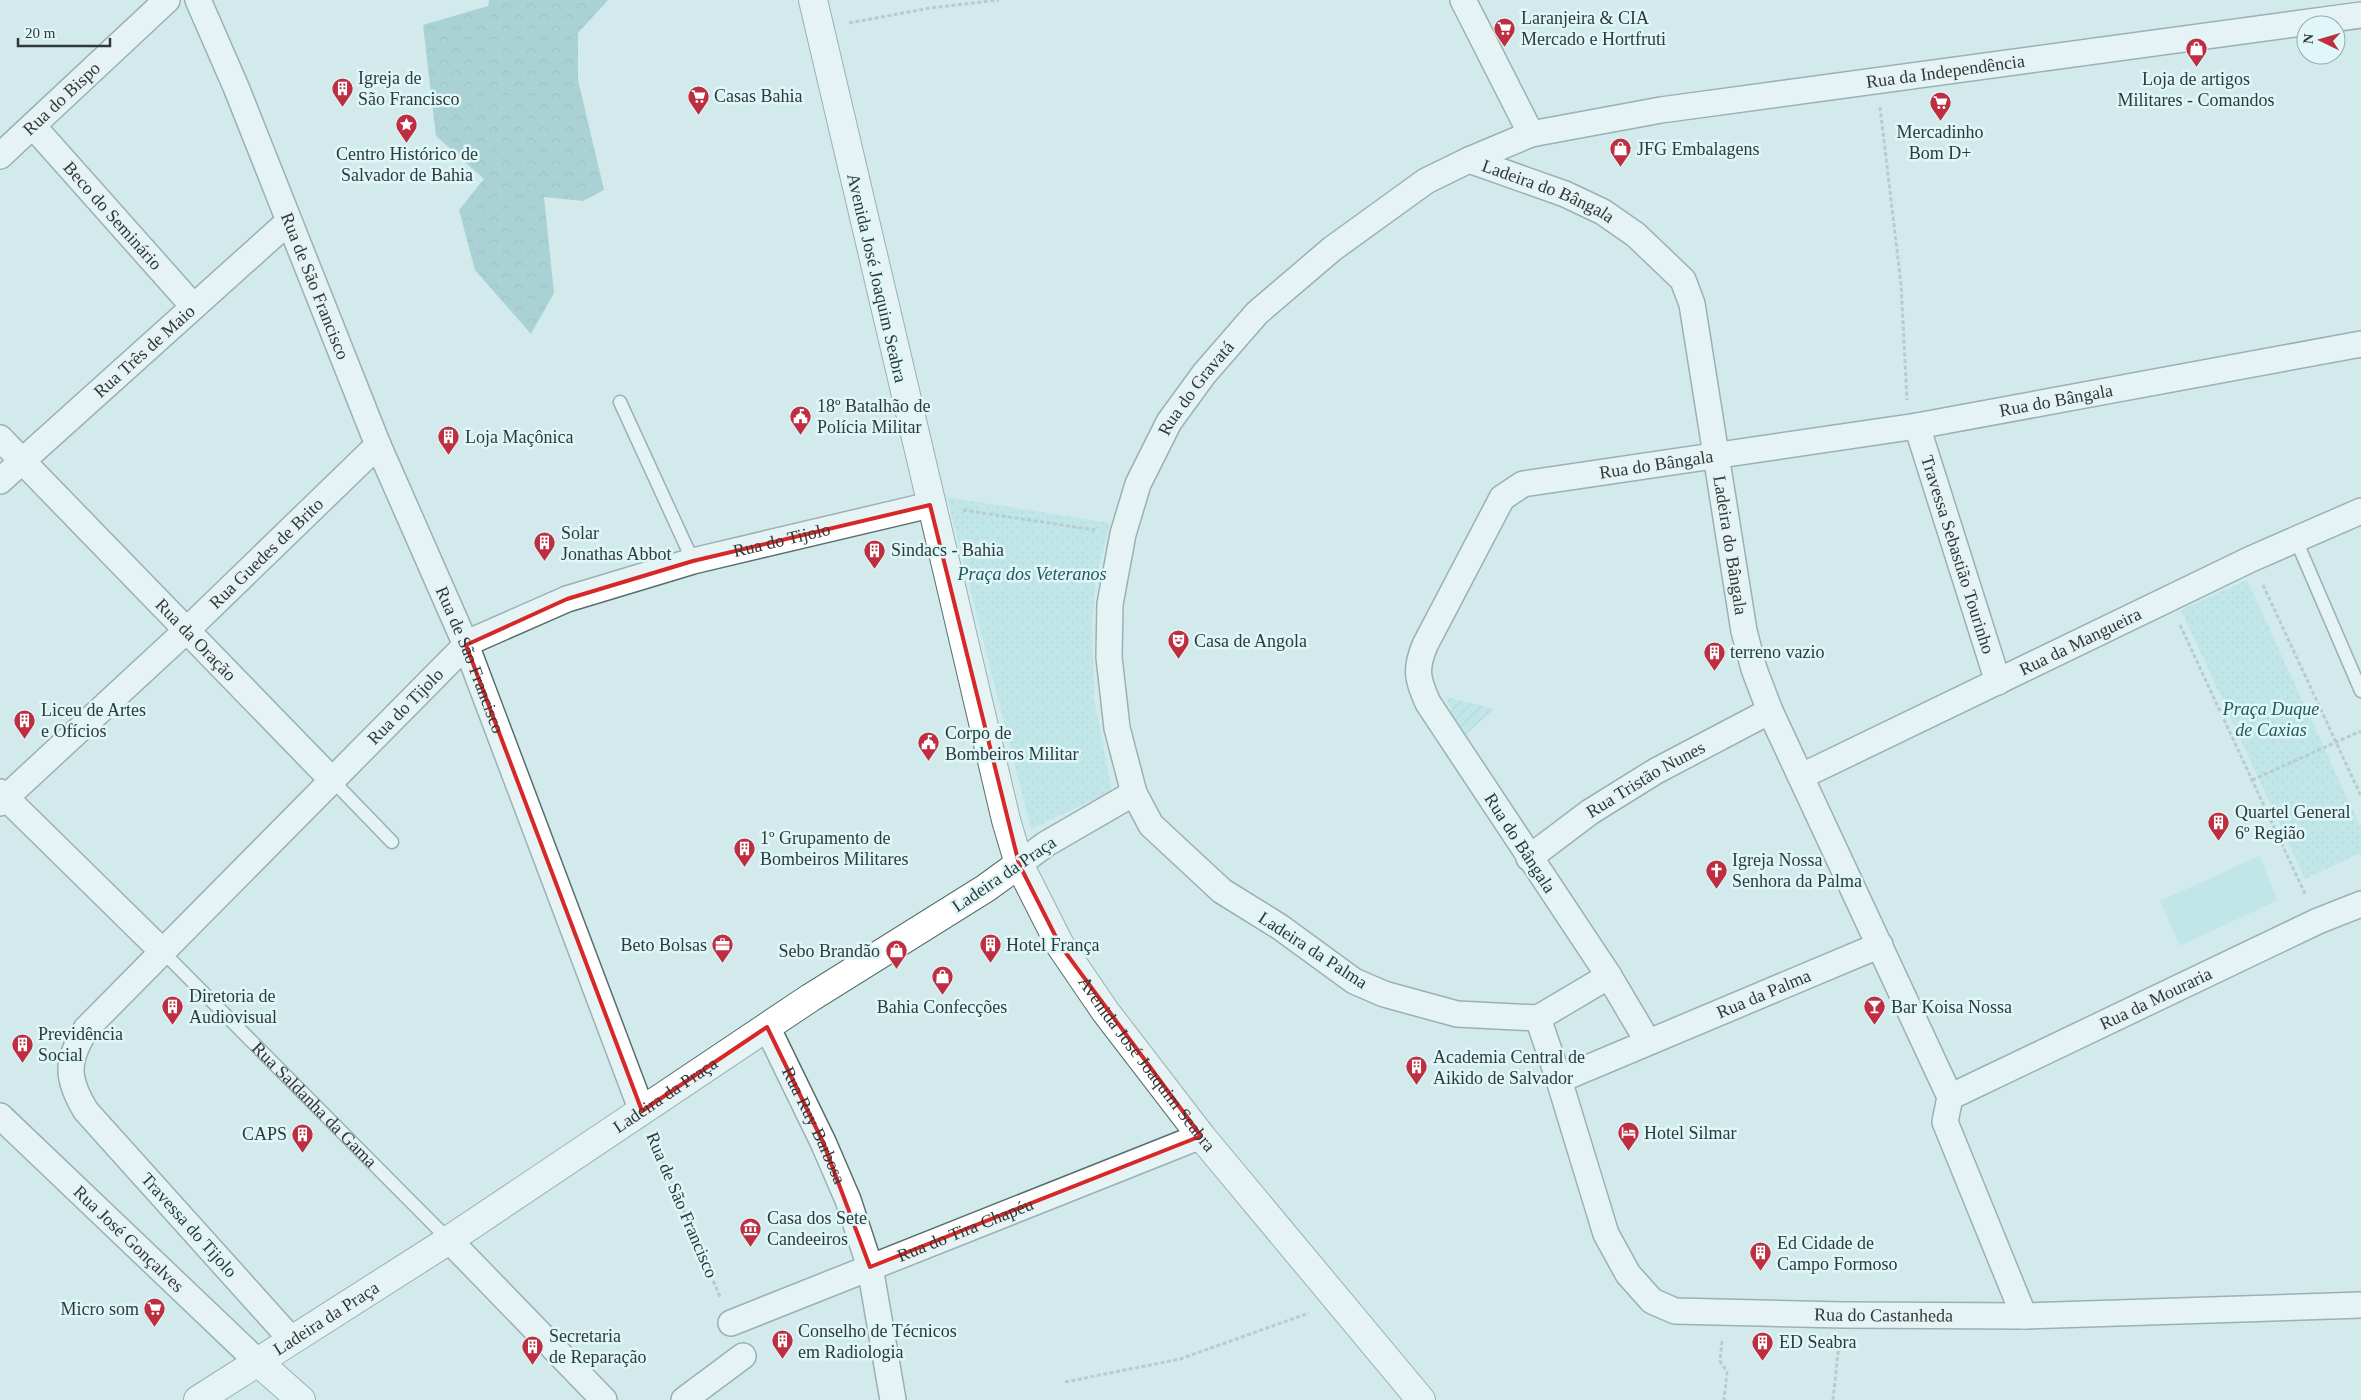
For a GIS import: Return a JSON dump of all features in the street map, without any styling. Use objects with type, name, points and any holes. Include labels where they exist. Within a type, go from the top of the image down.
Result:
[{"type":"main road","name":"Avenida José Joaquim Seabra","points":[[813,0],[930,505],[1006,820],[1019,864],[1060,945],[1106,1012],[1201,1136],[1338,1303],[1422,1400]]},
{"type":"main road","name":"Ladeira da Praça","points":[[198,1400],[449,1240],[767,1027],[986,888],[1019,864]]},
{"type":"main road","points":[[258,1362],[301,1400]]},
{"type":"street","name":"Rua do Bispo","points":[[0,156],[167,0]]},
{"type":"street","name":"Rua de São Francisco","points":[[198,0],[236,86],[288,222],[378,445],[466,645],[642,1111]]},
{"type":"street","points":[[1463,0],[1531,134]]},
{"type":"street","name":"Rua da Independência","points":[[1531,134],[1661,110],[2361,15]]},
{"type":"street","name":"Beco do Seminário","points":[[33,126],[193,306]]},
{"type":"street","name":"Rua do Gravatá","points":[[1134,793],[1117,728],[1109,657],[1110,604],[1123,534],[1138,484],[1169,422],[1204,374],[1257,313],[1332,249],[1426,181],[1469,160],[1531,134]]},
{"type":"street","name":"Ladeira do Bângala","points":[[1469,160],[1565,194],[1603,212],[1636,235],[1683,280],[1692,304],[1744,631],[1754,669],[1770,711],[1802,776],[1950,1098]]},
{"type":"street","name":"Rua Três de Maio","points":[[0,481],[288,222]]},
{"type":"street","name":"Rua do Bângala","points":[[1648,1042],[1609,976],[1428,703],[1419,684],[1418,662],[1425,645],[1502,498],[1523,484],[1913,427],[2361,344]]},
{"type":"street","name":"Travessa Sebastião Tourinho","points":[[1913,427],[1998,682]]},
{"type":"street","name":"Rua da Oração","points":[[0,438],[188,629],[332,780]]},
{"type":"street","name":"Rua Guedes de Brito","points":[[2,798],[188,629],[378,445]]},
{"type":"street","name":"Rua do Tijolo","points":[[86,1111],[76,1095],[69,1071],[74,1049],[86,1028],[466,645],[566,599],[693,560],[930,505]]},
{"type":"street","name":"Rua da Mangueira","points":[[1802,776],[2251,559],[2361,511]]},
{"type":"street","name":"Rua Tristão Nunes","points":[[1529,858],[1590,812],[1656,771],[1770,711]]},
{"type":"street","name":"Ladeira da Praça","points":[[1019,864],[1046,844],[1134,793]]},
{"type":"street","name":"Ladeira da Palma","points":[[1134,793],[1151,825],[1222,891],[1280,927],[1354,981],[1384,994],[1457,1014],[1538,1018]]},
{"type":"street","name":"Rua Saldanha da Gama","points":[[2,798],[163,952]]},
{"type":"street","name":"Rua da Mouraria","points":[[1950,1098],[2318,921],[2361,904]]},
{"type":"street","name":"Rua da Palma","points":[[1560,1080],[1880,945]]},
{"type":"street","points":[[1538,1018],[1609,976]]},
{"type":"street","name":"Rua do Castanheda","points":[[1538,1018],[1560,1080],[1606,1234],[1628,1274],[1652,1302],[1675,1311],[1842,1315],[2024,1316],[2361,1305]]},
{"type":"street","name":"Rua Ruy Barbosa","points":[[767,1027],[824,1142],[848,1200],[870,1267],[893,1400]]},
{"type":"street","points":[[1950,1098],[1945,1122],[2024,1316]]},
{"type":"street","name":"Travessa do Tijolo","points":[[86,1111],[291,1339]]},
{"type":"street","name":"Rua José Gonçalves","points":[[0,1116],[258,1362]]},
{"type":"street","name":"Rua do Tira Chapéu","points":[[731,1323],[1201,1136]]},
{"type":"street","name":"Rua Saldanha da Gama","points":[[449,1240],[604,1400]]},
{"type":"street","points":[[684,1400],[743,1356]]},
{"type":"lane","points":[[620,402],[693,560]]},
{"type":"lane","points":[[2296,540],[2361,691]]},
{"type":"lane","name":"Rua da Oração","points":[[332,780],[392,842]]},
{"type":"lane","name":"Rua Saldanha da Gama","points":[[163,952],[449,1240]]},
{"type":"path","points":[[819,28],[930,8],[999,0]]},
{"type":"path","points":[[1877,80],[1901,284],[1913,427]]},
{"type":"path","points":[[930,505],[1123,534]]},
{"type":"path","points":[[2251,559],[2361,796]]},
{"type":"path","points":[[2168,599],[2318,921]]},
{"type":"path","points":[[2252,780],[2361,731]]},
{"type":"path","name":"Rua de São Francisco","points":[[642,1111],[731,1323]]},
{"type":"path","points":[[1065,1382],[1180,1359],[1338,1303]]},
{"type":"path","points":[[1724,1400],[1728,1372],[1720,1361],[1725,1312]]},
{"type":"path","points":[[1833,1400],[1842,1315]]},
{"type":"highlighted area","points":[[930,505],[1019,864],[1060,945],[1201,1136],[870,1267],[823,1142],[767,1027],[642,1111],[466,645],[567,599],[693,561]]},
{"type":"green space","points":[[489,0],[608,0],[578,33],[578,80],[604,190],[583,201],[544,197],[554,293],[531,334],[475,270],[459,210],[484,179],[436,136],[423,25],[488,6]]},
{"type":"green space","name":"Praça dos Veteranos","points":[[947,497],[1110,523],[1096,579],[1092,623],[1094,699],[1112,791],[1031,829]]},
{"type":"green space","name":"Praça Duque de Caxias","points":[[2247,580],[2361,828],[2361,853],[2305,879],[2181,610]]},
{"type":"green space","points":[[1447,697],[1494,709],[1459,741]]},
{"type":"green space","points":[[2259,856],[2278,900],[2180,946],[2160,901]]},
{"type":"place","name":"Laranjeira & CIA Mercado e Hortfruti","points":[[1505,47]]},
{"type":"place","name":"Loja de artigos Militares - Comandos","points":[[2196,68]]},
{"type":"place","name":"Igreja de São Francisco","points":[[342,107]]},
{"type":"place","name":"Casas Bahia","points":[[698,115]]},
{"type":"place","name":"Mercadinho Bom D+","points":[[1940,121]]},
{"type":"place","name":"Centro Histórico de Salvador de Bahia","points":[[407,143]]},
{"type":"place","name":"JFG Embalagens","points":[[1621,168]]},
{"type":"place","name":"18º Batalhão de Polícia Militar","points":[[801,435]]},
{"type":"place","name":"Loja Maçônica","points":[[449,456]]},
{"type":"place","name":"Solar Jonathas Abbot","points":[[545,562]]},
{"type":"place","name":"Sindacs - Bahia","points":[[875,569]]},
{"type":"place","name":"Casa de Angola","points":[[1178,660]]},
{"type":"place","name":"terreno vazio","points":[[1714,671]]},
{"type":"place","name":"Liceu de Artes e Ofícios","points":[[25,739]]},
{"type":"place","name":"Corpo de Bombeiros Militar","points":[[929,762]]},
{"type":"place","name":"Quartel General 6º Região","points":[[2219,841]]},
{"type":"place","name":"1º Grupamento de Bombeiros Militares","points":[[744,867]]},
{"type":"place","name":"Igreja Nossa Senhora da Palma","points":[[1716,889]]},
{"type":"place","name":"Beto Bolsas","points":[[723,964]]},
{"type":"place","name":"Hotel França","points":[[990,964]]},
{"type":"place","name":"Sebo Brandão","points":[[896,970]]},
{"type":"place","name":"Bahia Confecções","points":[[942,996]]},
{"type":"place","name":"Diretoria de Audiovisual","points":[[173,1025]]},
{"type":"place","name":"Bar Koisa Nossa","points":[[1875,1026]]},
{"type":"place","name":"Previdência Social","points":[[22,1063]]},
{"type":"place","name":"Academia Central de Aikido de Salvador","points":[[1417,1086]]},
{"type":"place","name":"Hotel Silmar","points":[[1628,1152]]},
{"type":"place","name":"CAPS","points":[[303,1153]]},
{"type":"place","name":"Casa dos Sete Candeeiros","points":[[751,1247]]},
{"type":"place","name":"Ed Cidade de Campo Formoso","points":[[1761,1272]]},
{"type":"place","name":"Micro som","points":[[155,1328]]},
{"type":"place","name":"Conselho de Técnicos em Radiologia","points":[[782,1360]]},
{"type":"place","name":"ED Seabra","points":[[1763,1361]]},
{"type":"place","name":"Secretaria de Reparação","points":[[533,1365]]}]
